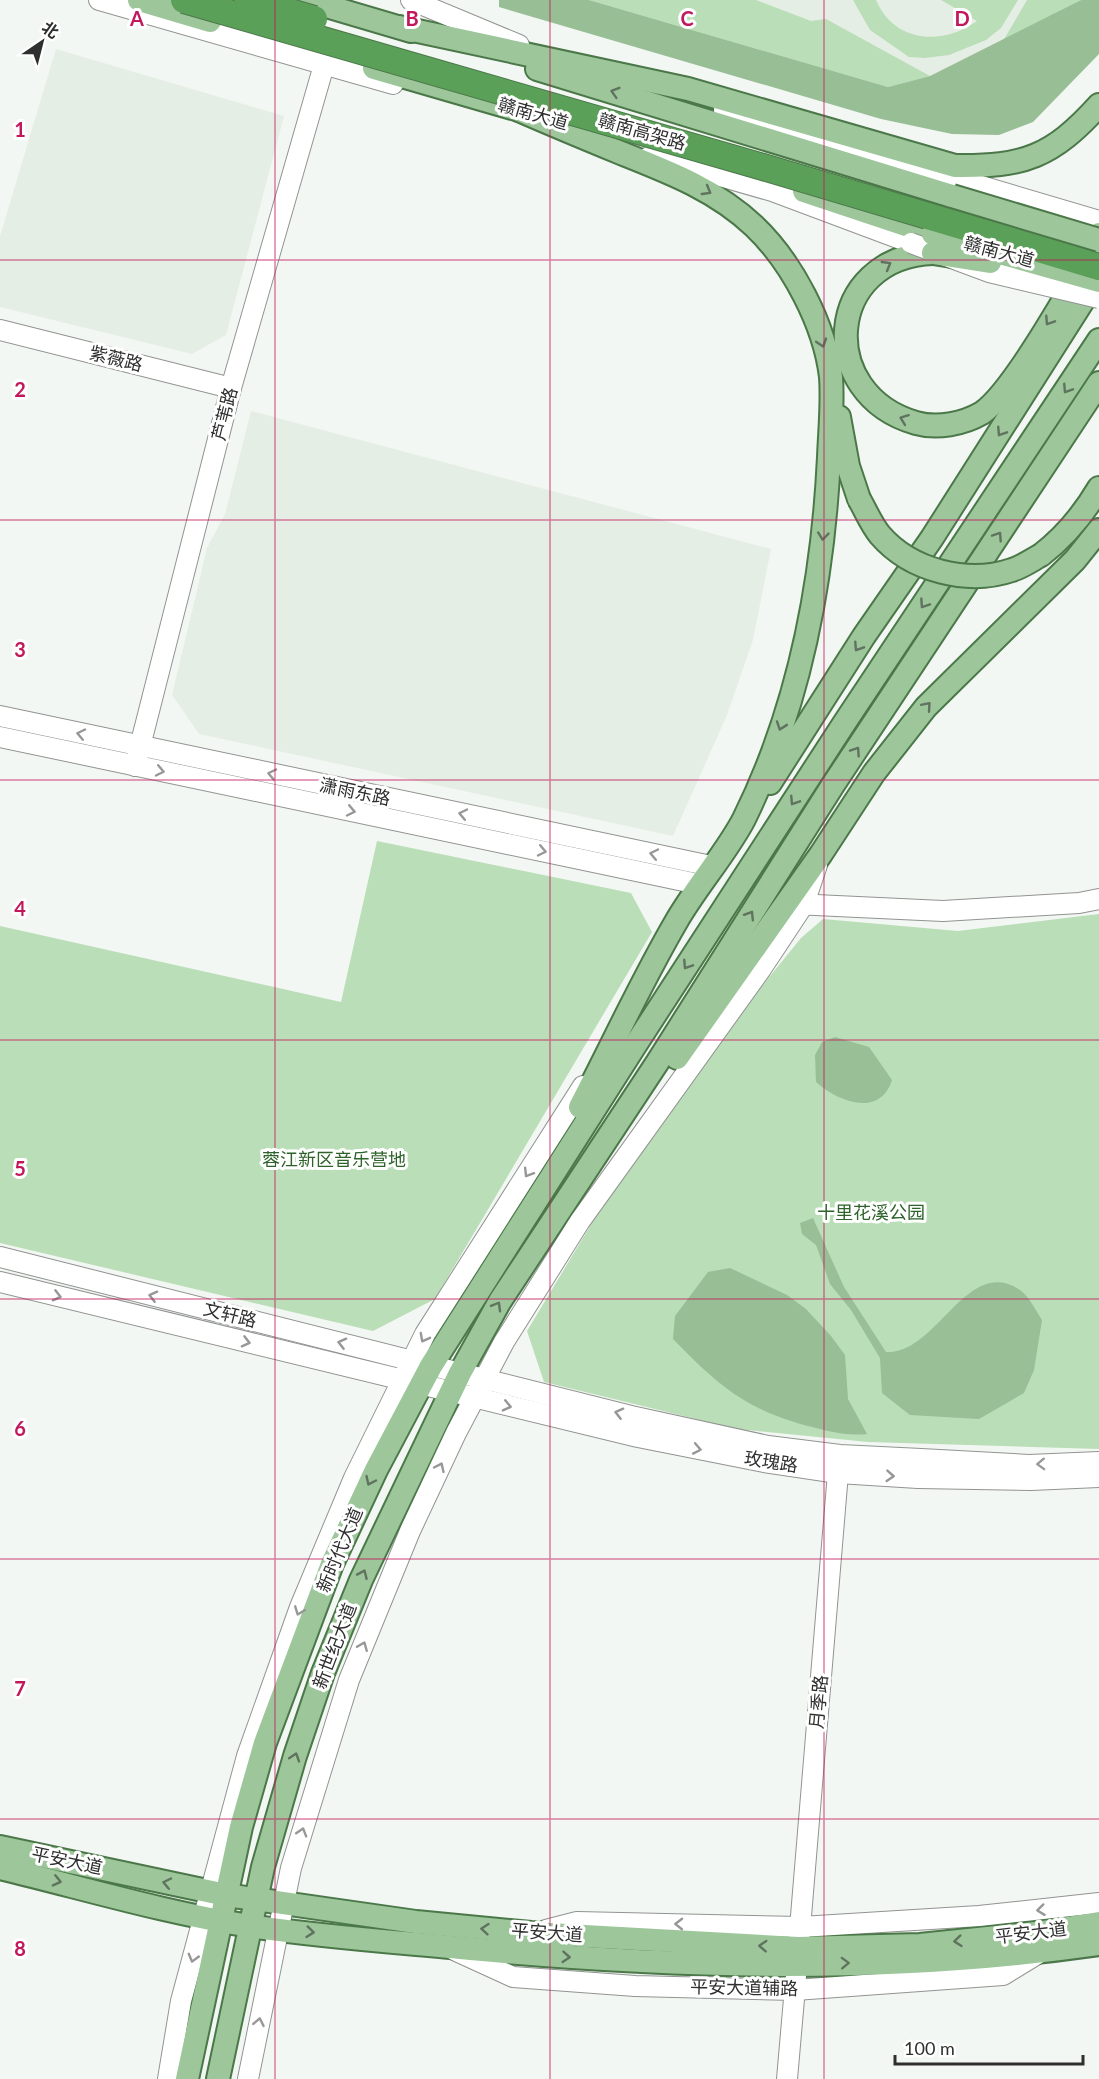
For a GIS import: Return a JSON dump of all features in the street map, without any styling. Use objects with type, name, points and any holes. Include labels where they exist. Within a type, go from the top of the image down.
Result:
[{"type":"highway","name":"赣南高架路","points":[[184,0],[763,167],[1099,267]]},
{"type":"highway","name":"赣南高架路","points":[[249,0],[1051,242],[1099,252]]},
{"type":"main road","name":"赣南大道","points":[[139,0],[775,182],[936,247]]},
{"type":"main road","name":"赣南大道","points":[[306,0],[954,189],[1099,240]]},
{"type":"main road","points":[[399,27],[688,89],[955,166],[990,167],[1023,162],[1056,144],[1082,124],[1099,105]]},
{"type":"main road","points":[[519,110],[686,179],[724,201],[755,227],[782,256],[801,289],[814,320],[831,377],[848,466],[859,499],[882,537],[903,554],[925,567],[953,574],[984,576],[1013,570],[1041,555],[1061,540],[1083,516],[1099,488]]},
{"type":"main road","points":[[516,1232],[674,925],[705,875],[932,538],[1099,280],[936,247],[893,261],[868,280],[850,308],[846,329],[846,350],[853,372],[863,391],[880,406],[901,418],[923,425],[944,426],[963,421],[982,412],[998,397],[1055,312],[1099,234]]},
{"type":"main road","points":[[516,1232],[845,722],[1099,340]]},
{"type":"main road","points":[[742,822],[783,722],[810,627],[818,581],[827,488],[831,377]]},
{"type":"main road","points":[[536,1246],[657,1063],[833,785],[1099,383]]},
{"type":"main road","points":[[536,1246],[576,1197],[795,904],[821,854],[874,773],[926,707],[1075,560],[1099,530]]},
{"type":"main road","points":[[1002,633],[1099,554]]},
{"type":"main road","points":[[821,854],[833,785]]},
{"type":"main road","name":"新时代大道","points":[[218,1894],[241,1827],[265,1743],[332,1564],[416,1373],[516,1232]]},
{"type":"main road","name":"新世纪大道","points":[[218,2079],[273,1829],[323,1673],[361,1580],[455,1383],[500,1301],[536,1246]]},
{"type":"main road","name":"平安大道","points":[[0,1846],[218,1894],[416,1922],[531,1933],[798,1947],[1099,1944]]},
{"type":"main road","name":"平安大道","points":[[0,1868],[251,1926],[449,1947],[687,1964],[798,1947]]},
{"type":"main road","points":[[188,2079],[212,1918],[218,1894]]},
{"type":"main road","name":"平安大道","points":[[1037,1943],[1099,1923]]},
{"type":"street","points":[[99,0],[324,66],[772,191],[911,243],[936,247],[989,272],[1099,298]]},
{"type":"street","points":[[411,0],[526,47],[787,131],[954,189],[1099,221]]},
{"type":"street","points":[[526,47],[635,69],[947,156],[988,162],[1028,153],[1066,128],[1099,92]]},
{"type":"street","name":"芦苇路","points":[[137,756],[231,388],[324,66]]},
{"type":"street","name":"紫薇路","points":[[0,330],[231,388]]},
{"type":"street","name":"潇雨东路","points":[[0,716],[137,756]]},
{"type":"street","name":"潇雨东路","points":[[0,737],[137,756],[705,875]]},
{"type":"street","points":[[248,2079],[291,1868],[349,1680],[410,1531],[504,1342],[579,1221],[761,969],[795,904],[943,910],[1079,903],[1099,899]]},
{"type":"street","points":[[416,1373],[425,1334],[627,1018]]},
{"type":"street","name":"文轩路","points":[[0,1257],[455,1383]]},
{"type":"street","name":"文轩路","points":[[0,1282],[416,1373]]},
{"type":"street","name":"玫瑰路","points":[[455,1383],[484,1380],[839,1464],[918,1478],[1019,1480],[1099,1476]]},
{"type":"street","name":"玫瑰路","points":[[455,1383],[474,1399],[638,1437],[764,1462],[1029,1465],[1099,1462]]},
{"type":"street","name":"月季路","points":[[787,2079],[839,1464]]},
{"type":"street","points":[[798,1947],[979,1916],[1099,1903]]},
{"type":"street","points":[[979,1916],[1037,1943]]},
{"type":"street","points":[[168,2079],[181,2001],[212,1918]]},
{"type":"street","name":"平安大道辅路","points":[[449,1947],[513,1977],[635,1986],[795,1990],[1003,1975],[1037,1943]]},
{"type":"street","points":[[635,1986],[687,1964]]},
{"type":"shaded area","points":[[499,0],[589,0],[888,87],[930,76],[1081,0],[1099,0],[1099,54],[1033,122],[999,135],[952,134],[881,119],[499,7]]},
{"type":"shaded area","points":[[589,0],[1081,0],[930,76],[888,87]]},
{"type":"shaded area","points":[[56,49],[284,116],[226,335],[192,354],[0,307],[0,236]]},
{"type":"shaded area","points":[[251,411],[771,549],[753,640],[727,715],[673,836],[199,734],[172,695],[207,548],[225,514]]},
{"type":"shaded area","points":[[835,1037],[869,1047],[892,1080],[886,1092],[878,1099],[868,1103],[847,1100],[816,1082],[815,1055],[822,1042]]},
{"type":"shaded area","points":[[813,1218],[844,1287],[886,1352],[904,1349],[921,1339],[968,1295],[984,1285],[1001,1282],[1020,1290],[1042,1320],[1034,1370],[1024,1393],[979,1419],[910,1415],[882,1393],[880,1358],[851,1310],[830,1284],[816,1245],[802,1234],[800,1223]]},
{"type":"shaded area","points":[[730,1268],[787,1295],[806,1309],[831,1336],[845,1355],[848,1399],[867,1434],[833,1432],[769,1413],[735,1395],[705,1371],[673,1339],[675,1316],[708,1272]]},
{"type":"green space","points":[[589,0],[756,0],[811,21],[826,19],[930,76],[888,87]]},
{"type":"green space","points":[[853,0],[876,0],[884,14],[895,25],[920,36],[935,37],[964,29],[977,21],[941,0],[1018,0],[1001,28],[986,40],[949,55],[925,58],[909,57],[870,30]]},
{"type":"green space","points":[[1027,0],[1081,0],[1003,41]]},
{"type":"green space","name":"蓉江新区音乐营地","points":[[377,841],[631,893],[652,932],[435,1299],[373,1331],[0,1243],[0,926],[341,1002]]},
{"type":"green space","name":"十里花溪公园","points":[[1099,914],[1099,1449],[868,1442],[737,1429],[544,1382],[527,1331],[655,1118],[801,938],[823,919],[958,931]]}]
